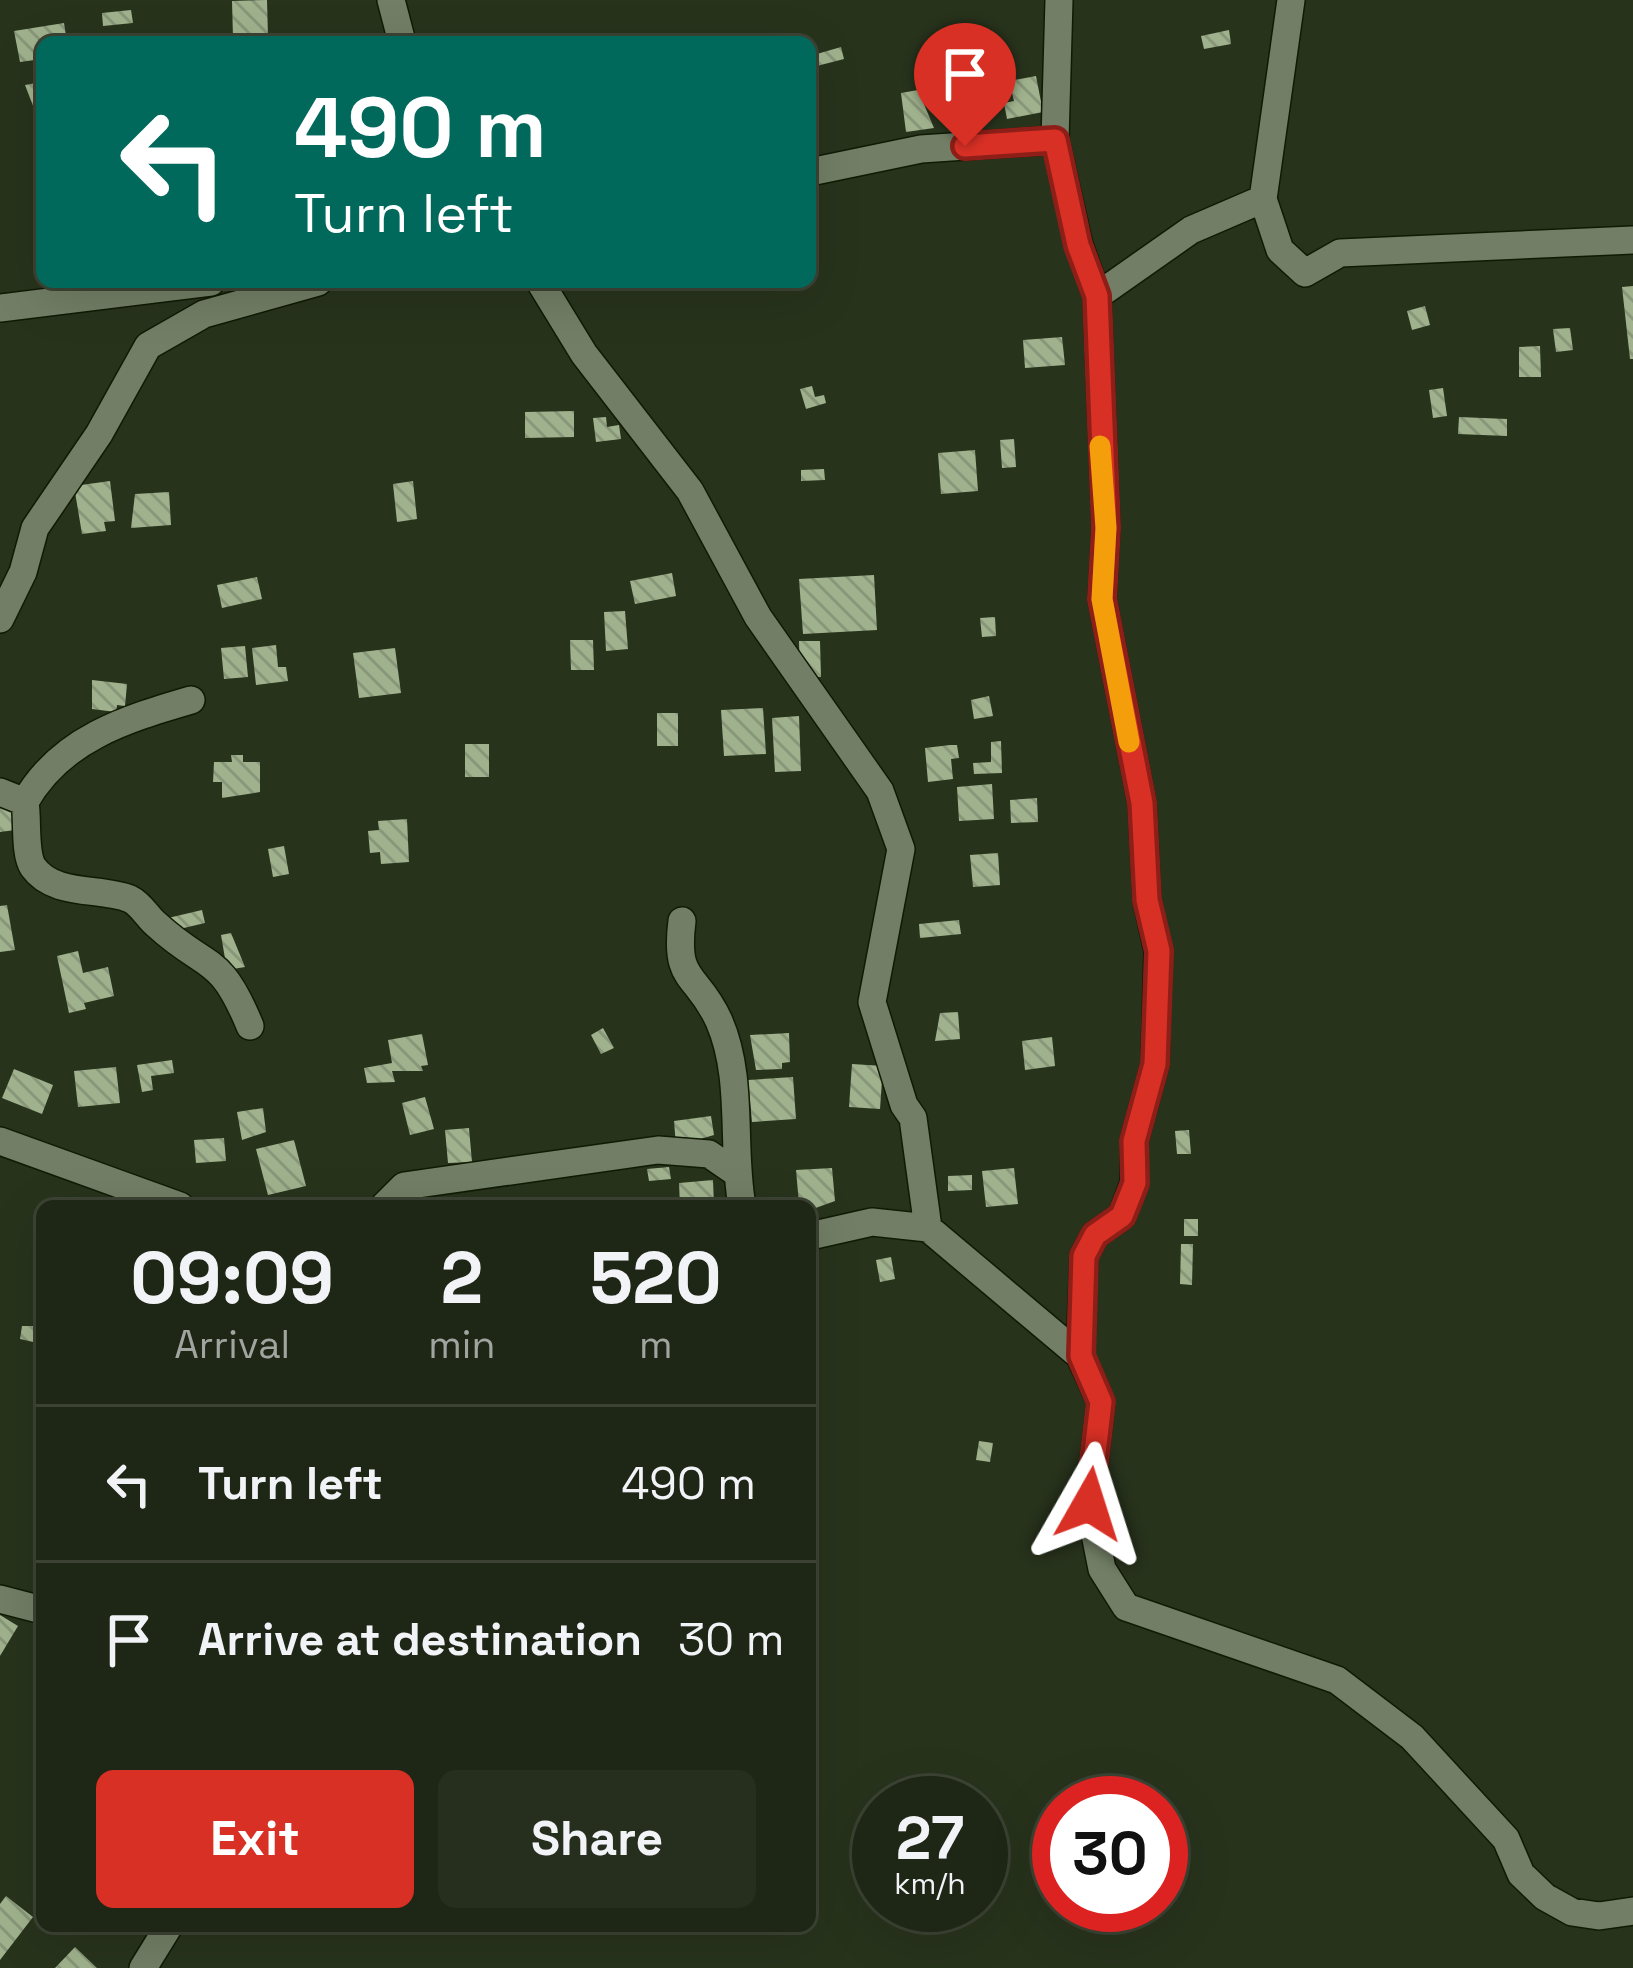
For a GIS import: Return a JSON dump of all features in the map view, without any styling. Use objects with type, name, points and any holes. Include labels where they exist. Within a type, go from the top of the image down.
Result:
[{"type":"street","points":[[391,0],[400,36]]},
{"type":"street","points":[[1059,0],[1055,140],[1078,245],[1097,296],[1106,528],[1102,599],[1142,803],[1147,900],[1159,951],[1155,1064],[1134,1141],[1135,1183],[1122,1216],[1095,1235],[1084,1256],[1081,1356],[1101,1402],[1089,1504],[1102,1569],[1126,1607],[1337,1680],[1412,1737],[1506,1839],[1521,1874],[1545,1897],[1572,1912],[1599,1916],[1633,1911]]},
{"type":"street","points":[[1291,0],[1263,200],[1280,250],[1305,273],[1340,253],[1633,240]]},
{"type":"street","points":[[816,171],[921,148],[1055,140]]},
{"type":"street","points":[[1097,296],[1191,230],[1263,200]]},
{"type":"street","points":[[0,308],[163,288]]},
{"type":"street","points":[[0,619],[23,572],[35,528],[99,434],[148,346],[173,327],[204,314],[297,288]]},
{"type":"street","points":[[544,288],[584,354],[690,491],[758,617],[880,791],[901,849],[872,1002],[901,1097],[913,1118],[928,1228]]},
{"type":"street","points":[[191,700],[124,719],[89,737],[12,797],[29,859],[38,873],[64,886],[130,899],[171,936],[214,962],[234,987],[250,1025]]},
{"type":"street","points":[[682,921],[679,963],[719,1022],[733,1067],[741,1200]]},
{"type":"street","points":[[0,1141],[163,1200]]},
{"type":"street","points":[[390,1200],[404,1186],[658,1150],[709,1154],[738,1174]]},
{"type":"street","points":[[816,1235],[872,1222],[928,1228],[1081,1356]]},
{"type":"street","points":[[0,1599],[36,1608]]},
{"type":"street","points":[[143,1968],[165,1932]]},
{"type":"building","points":[[267,0],[268,36],[233,36],[232,1]]},
{"type":"building","points":[[131,10],[133,23],[103,26],[102,13]]},
{"type":"building","points":[[64,23],[66,36],[36,36],[36,60],[20,62],[14,31]]},
{"type":"building","points":[[1229,30],[1231,44],[1204,49],[1201,36]]},
{"type":"building","points":[[841,47],[844,59],[816,66],[816,54]]},
{"type":"building","points":[[1036,76],[1043,112],[1007,119],[1004,103],[1014,101],[1009,81]]},
{"type":"building","points":[[36,83],[36,114],[25,85]]},
{"type":"building","points":[[918,90],[934,128],[906,132],[901,93]]},
{"type":"building","points":[[1633,286],[1633,359],[1630,359],[1622,287]]},
{"type":"building","points":[[1425,306],[1430,325],[1412,330],[1407,311]]},
{"type":"building","points":[[1570,328],[1573,350],[1556,352],[1553,329]]},
{"type":"building","points":[[1062,337],[1065,365],[1025,368],[1023,340]]},
{"type":"building","points":[[1540,346],[1541,377],[1519,377],[1519,347]]},
{"type":"building","points":[[812,386],[815,397],[824,395],[826,403],[806,409],[800,389]]},
{"type":"building","points":[[1443,388],[1447,416],[1433,418],[1429,390]]},
{"type":"building","points":[[574,411],[574,437],[525,438],[525,412]]},
{"type":"building","points":[[606,417],[607,427],[619,425],[621,439],[596,442],[593,418]]},
{"type":"building","points":[[1459,417],[1507,419],[1507,436],[1458,434]]},
{"type":"building","points":[[1014,439],[1016,467],[1002,468],[1000,440]]},
{"type":"building","points":[[975,450],[978,491],[941,494],[938,453]]},
{"type":"building","points":[[824,469],[825,480],[801,481],[801,470]]},
{"type":"building","points":[[110,481],[115,521],[104,522],[106,531],[82,534],[74,486]]},
{"type":"building","points":[[413,481],[417,519],[397,522],[393,484]]},
{"type":"building","points":[[169,492],[171,525],[131,528],[135,494]]},
{"type":"building","points":[[672,573],[676,596],[635,604],[630,581]]},
{"type":"building","points":[[874,575],[877,630],[803,634],[799,579]]},
{"type":"building","points":[[257,577],[262,599],[222,608],[217,585]]},
{"type":"building","points":[[625,611],[628,649],[606,651],[604,612]]},
{"type":"building","points":[[995,617],[996,636],[982,637],[980,618]]},
{"type":"building","points":[[570,640],[593,640],[594,670],[571,670]]},
{"type":"building","points":[[799,641],[820,641],[821,677],[800,677]]},
{"type":"building","points":[[276,645],[278,667],[286,667],[288,681],[256,685],[252,648]]},
{"type":"building","points":[[245,646],[248,677],[224,679],[221,648]]},
{"type":"building","points":[[395,648],[401,693],[359,698],[353,653]]},
{"type":"building","points":[[92,680],[127,684],[125,706],[117,705],[116,712],[92,709]]},
{"type":"building","points":[[989,696],[993,716],[974,719],[971,700]]},
{"type":"building","points":[[763,708],[766,754],[724,756],[721,710]]},
{"type":"building","points":[[657,713],[678,713],[678,746],[657,746]]},
{"type":"building","points":[[799,716],[801,771],[775,772],[772,718]]},
{"type":"building","points":[[1001,741],[1002,773],[974,774],[973,763],[991,762],[991,742]]},
{"type":"building","points":[[465,744],[489,744],[489,777],[465,777]]},
{"type":"building","points":[[957,745],[959,758],[951,759],[953,779],[928,782],[925,748]]},
{"type":"building","points":[[231,755],[243,755],[243,762],[260,762],[260,792],[222,798],[222,782],[213,782],[214,762],[232,762]]},
{"type":"building","points":[[992,784],[994,819],[959,821],[957,787]]},
{"type":"building","points":[[12,794],[15,830],[0,832],[0,795]]},
{"type":"building","points":[[1037,798],[1038,822],[1011,823],[1010,800]]},
{"type":"building","points":[[407,819],[409,862],[381,864],[380,852],[370,853],[368,831],[379,830],[378,821]]},
{"type":"building","points":[[284,846],[289,874],[273,877],[268,849]]},
{"type":"building","points":[[998,853],[1000,885],[973,887],[970,855]]},
{"type":"building","points":[[7,905],[15,950],[0,952],[0,906]]},
{"type":"building","points":[[202,910],[205,923],[171,931],[168,918]]},
{"type":"building","points":[[959,920],[961,934],[920,938],[919,924]]},
{"type":"building","points":[[231,933],[245,967],[227,970],[221,935]]},
{"type":"building","points":[[78,951],[83,973],[108,967],[114,996],[84,1003],[86,1009],[69,1013],[57,956]]},
{"type":"building","points":[[958,1012],[960,1039],[935,1041],[940,1013]]},
{"type":"building","points":[[603,1028],[614,1048],[601,1054],[591,1035]]},
{"type":"building","points":[[789,1033],[790,1062],[782,1063],[782,1069],[756,1070],[750,1035]]},
{"type":"building","points":[[422,1034],[428,1065],[421,1066],[423,1071],[392,1071],[395,1082],[367,1083],[364,1068],[392,1063],[388,1040]]},
{"type":"building","points":[[1052,1037],[1055,1066],[1025,1070],[1022,1041]]},
{"type":"building","points":[[172,1060],[174,1073],[151,1076],[153,1090],[142,1092],[137,1065]]},
{"type":"building","points":[[852,1064],[883,1066],[880,1109],[849,1107]]},
{"type":"building","points":[[116,1067],[120,1103],[78,1107],[74,1071]]},
{"type":"building","points":[[14,1069],[53,1085],[42,1114],[2,1098]]},
{"type":"building","points":[[793,1077],[796,1119],[752,1122],[748,1080]]},
{"type":"building","points":[[425,1097],[434,1129],[410,1135],[402,1103]]},
{"type":"building","points":[[263,1108],[266,1132],[242,1140],[237,1112]]},
{"type":"building","points":[[711,1116],[714,1135],[676,1146],[674,1121]]},
{"type":"building","points":[[469,1128],[472,1162],[448,1163],[445,1130]]},
{"type":"building","points":[[1189,1130],[1191,1154],[1177,1154],[1175,1131]]},
{"type":"building","points":[[224,1138],[226,1161],[196,1163],[194,1140]]},
{"type":"building","points":[[294,1140],[306,1186],[268,1195],[256,1149]]},
{"type":"building","points":[[669,1167],[671,1179],[649,1181],[647,1169]]},
{"type":"building","points":[[832,1168],[835,1201],[816,1208],[816,1200],[799,1200],[796,1170]]},
{"type":"building","points":[[1014,1168],[1018,1204],[986,1207],[982,1171]]},
{"type":"building","points":[[972,1175],[972,1190],[948,1191],[948,1176]]},
{"type":"building","points":[[713,1180],[714,1200],[680,1200],[679,1183]]},
{"type":"building","points":[[1184,1219],[1198,1219],[1198,1236],[1184,1236]]},
{"type":"building","points":[[1181,1244],[1193,1244],[1192,1285],[1180,1284]]},
{"type":"building","points":[[891,1257],[895,1279],[880,1282],[876,1260]]},
{"type":"building","points":[[22,1326],[36,1326],[36,1343],[20,1339]]},
{"type":"building","points":[[979,1441],[993,1443],[990,1462],[976,1460]]},
{"type":"building","points":[[0,1615],[18,1626],[0,1656]]},
{"type":"building","points":[[6,1896],[33,1917],[0,1960],[0,1904]]},
{"type":"building","points":[[75,1947],[97,1968],[55,1968]]},
{"type":"slow traffic","points":[[1100,446],[1106,528],[1102,599],[1119,668],[1129,742]]},
{"type":"route","points":[[965,146],[1055,140],[1078,245],[1097,296],[1101,494],[1106,528],[1102,599],[1142,803],[1147,900],[1159,951],[1155,1064],[1134,1141],[1135,1183],[1122,1216],[1095,1235],[1084,1256],[1081,1356],[1101,1402],[1089,1504]]}]
